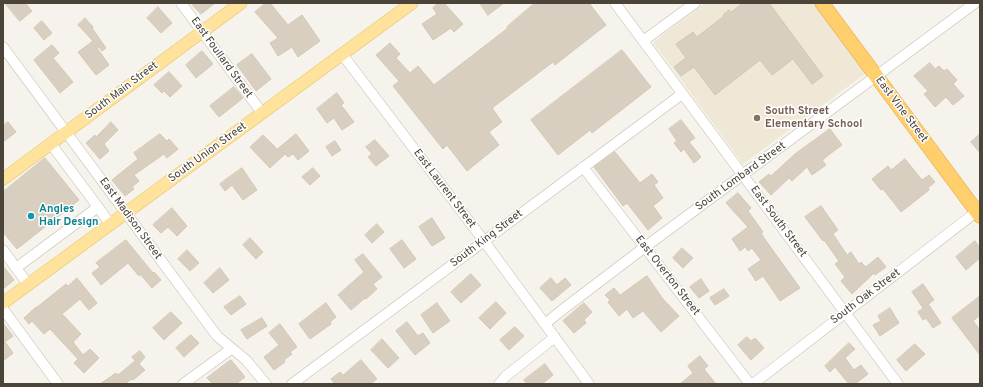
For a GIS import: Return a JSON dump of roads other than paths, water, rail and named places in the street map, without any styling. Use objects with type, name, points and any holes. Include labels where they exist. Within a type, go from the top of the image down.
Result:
[{"type":"highway","name":"East Vine Street","points":[[822,3],[876,77],[979,212]]},
{"type":"main road","name":"South Main Street","points":[[3,180],[241,3]]},
{"type":"main road","name":"South Union Street","points":[[3,302],[410,4]]},
{"type":"street","name":"East Foullard Street","points":[[181,3],[262,113]]},
{"type":"street","name":"East South Street","points":[[615,3],[898,384]]},
{"type":"street","points":[[643,41],[695,3]]},
{"type":"street","name":"South Lombard Street","points":[[545,324],[975,3]]},
{"type":"street","name":"East Madison Street","points":[[3,47],[217,336],[246,360],[266,384]]},
{"type":"street","name":"East Laurent Street","points":[[342,54],[555,337]]},
{"type":"street","name":"South King Street","points":[[292,384],[682,94]]},
{"type":"street","points":[[51,144],[110,224]]},
{"type":"street","name":"East Overton Street","points":[[583,168],[751,384]]},
{"type":"street","points":[[16,268],[98,207]]},
{"type":"street","name":"South Oak Street","points":[[751,384],[979,212]]},
{"type":"street","points":[[3,250],[28,284]]},
{"type":"street","points":[[3,310],[58,384]]},
{"type":"street","points":[[499,384],[506,376],[555,337],[589,384]]},
{"type":"street","points":[[183,384],[231,349]]},
{"type":"place","name":"South Street Elementary School","points":[[757,118]]},
{"type":"place","name":"Angles Hair Design","points":[[31,216]]}]
